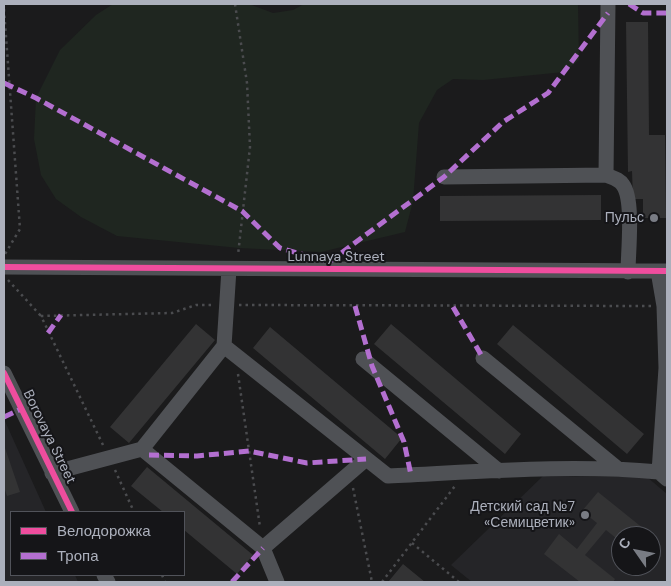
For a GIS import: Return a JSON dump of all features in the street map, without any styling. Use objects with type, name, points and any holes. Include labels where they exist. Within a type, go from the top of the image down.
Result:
[{"type":"street","points":[[606,175],[608,4]]},
{"type":"street","points":[[444,177],[606,175],[617,179],[628,195],[628,272]]},
{"type":"street","name":"Lunnaya Street","points":[[4,267],[663,271]]},
{"type":"street","points":[[52,473],[142,449],[229,350],[226,305],[233,269]]},
{"type":"street","points":[[229,350],[388,476],[617,468],[663,475],[667,369],[663,271]]},
{"type":"street","points":[[483,358],[617,468]]},
{"type":"street","points":[[362,359],[499,471]]},
{"type":"street","name":"Borovaya Street","points":[[4,374],[71,511]]},
{"type":"street","points":[[142,449],[263,548],[277,582]]},
{"type":"street","points":[[263,548],[366,459]]},
{"type":"path","points":[[233,269],[250,147],[247,83],[235,4]]},
{"type":"path","points":[[4,9],[20,230],[4,255]]},
{"type":"path","points":[[4,275],[41,316],[134,511]]},
{"type":"path","points":[[41,316],[172,313],[196,305],[665,312]]},
{"type":"path","points":[[229,350],[263,548]]},
{"type":"path","points":[[382,582],[465,473]]},
{"type":"path","points":[[352,486],[372,582]]},
{"type":"path","points":[[412,543],[459,582]]},
{"type":"shaded area","points":[[113,4],[249,4],[273,13],[293,10],[304,4],[578,4],[579,60],[564,72],[483,80],[453,79],[437,90],[419,123],[413,201],[405,232],[321,252],[239,248],[117,236],[81,217],[56,199],[41,175],[34,139],[36,98],[60,50],[96,15]]},
{"type":"shaded area","points":[[4,419],[46,511],[10,511],[10,576],[75,576],[78,582],[4,582]]},
{"type":"shaded area","name":"Детский сад №7 «Семицветик»","points":[[543,476],[647,477],[667,494],[667,582],[472,582],[451,565]]},
{"type":"building","points":[[626,22],[648,22],[649,135],[665,135],[666,218],[643,218],[643,199],[633,199],[632,171],[628,172]]},
{"type":"building","points":[[601,195],[601,220],[440,221],[440,196]]},
{"type":"building","points":[[196,324],[215,340],[129,443],[110,427]]},
{"type":"building","points":[[391,324],[521,434],[505,454],[374,344]]},
{"type":"building","points":[[513,325],[644,434],[627,454],[497,344]]},
{"type":"building","points":[[270,327],[402,438],[385,459],[253,348]]},
{"type":"building","points":[[4,445],[20,492],[7,496],[4,487]]},
{"type":"building","points":[[147,467],[253,555],[237,574],[185,531],[185,511],[162,511],[131,486]]},
{"type":"building","points":[[598,492],[640,526],[611,526],[611,534],[606,530],[585,555],[615,579],[613,582],[580,582],[544,554],[559,534],[577,549],[597,523],[582,511]]},
{"type":"building","points":[[403,564],[425,582],[388,582]]},
{"type":"marked path","points":[[629,4],[643,13],[667,13]]},
{"type":"marked path","points":[[4,83],[36,98],[242,211],[280,248],[329,262],[444,177],[503,122],[548,93],[608,13]]},
{"type":"marked path","points":[[355,306],[372,366],[404,442],[411,475]]},
{"type":"marked path","points":[[453,307],[483,358]]},
{"type":"marked path","points":[[48,333],[61,315]]},
{"type":"marked path","points":[[4,417],[21,409]]},
{"type":"marked path","points":[[149,455],[197,456],[249,451],[307,463],[366,459]]},
{"type":"marked path","points":[[232,582],[263,548]]},
{"type":"cycle path","points":[[4,267],[667,271]]},
{"type":"cycle path","points":[[4,373],[72,511]]},
{"type":"place","name":"Пульс","points":[[654,218]]},
{"type":"place","name":"Детский сад №7 «Семицветик»","points":[[585,515]]}]
